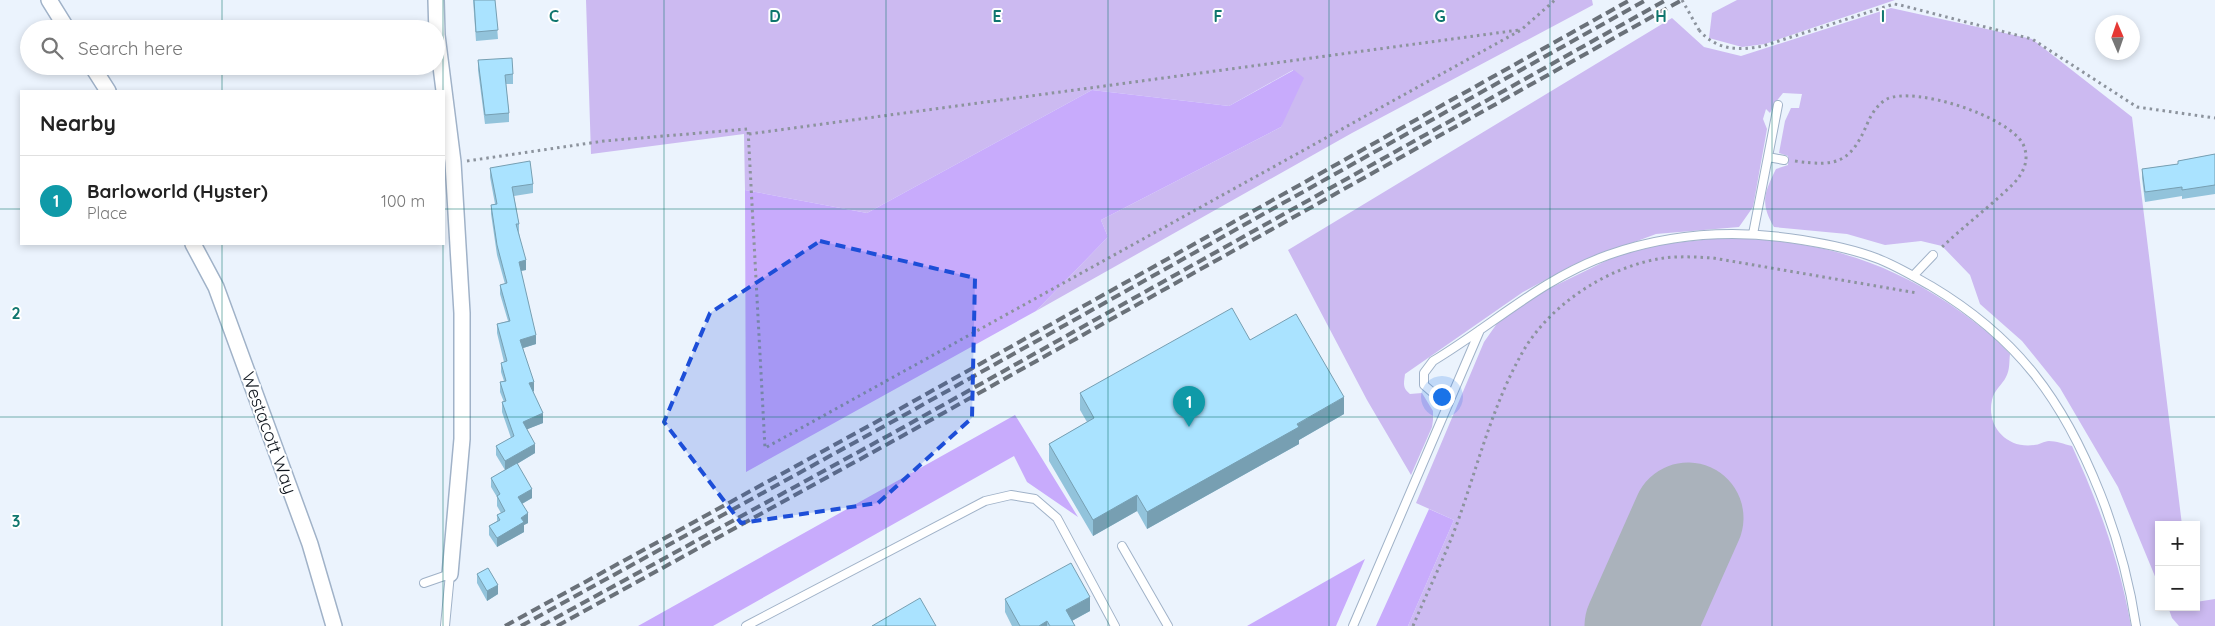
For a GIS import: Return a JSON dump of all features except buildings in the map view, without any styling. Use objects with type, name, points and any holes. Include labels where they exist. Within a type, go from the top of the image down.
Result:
[{"type":"street","points":[[49,0],[62,20]]},
{"type":"street","points":[[436,0],[437,20]]},
{"type":"street","points":[[98,75],[107,90]]},
{"type":"street","points":[[442,75],[444,90]]},
{"type":"street","points":[[445,98],[453,162],[462,313],[462,439],[450,574]]},
{"type":"street","name":"Westacott Way","points":[[194,245],[220,296],[310,544],[334,626]]},
{"type":"lane","points":[[1753,234],[1778,105]]},
{"type":"lane","points":[[1768,157],[1784,160]]},
{"type":"lane","points":[[1450,400],[1427,389],[1423,380],[1424,373],[1433,361],[1535,291],[1575,269],[1610,254],[1659,241],[1700,235],[1753,234],[1813,242],[1860,252],[1913,276],[1962,306],[2002,338],[2041,381],[2071,426],[2093,475],[2114,530],[2129,581],[2136,626]]},
{"type":"lane","points":[[1913,276],[1933,255]]},
{"type":"lane","points":[[1353,626],[1481,328]]},
{"type":"lane","points":[[749,625],[985,502],[1011,494],[1035,500],[1057,518],[1115,626]]},
{"type":"lane","points":[[1122,546],[1168,626]]},
{"type":"lane","points":[[424,583],[450,574],[445,626]]},
{"type":"path","points":[[453,162],[481,160],[604,141],[748,129],[765,448],[1521,30],[1555,0]]},
{"type":"path","points":[[1682,0],[1699,30],[1709,41],[1741,50],[1763,46],[1894,4],[1900,5],[2032,39],[2137,107],[2215,118]]},
{"type":"path","points":[[1900,5],[1902,0]]},
{"type":"path","points":[[749,134],[1521,30]]},
{"type":"path","points":[[1784,160],[1826,164],[1843,160],[1852,153],[1858,144],[1878,106],[1886,100],[1897,96],[1927,98],[1971,109],[1986,116],[2022,142],[2026,153],[2023,172],[2008,189],[1972,218],[1933,255]]},
{"type":"path","points":[[1413,626],[1458,520],[1501,399],[1521,355],[1532,338],[1568,300],[1596,282],[1631,266],[1663,258],[1684,257],[1713,258],[1921,293]]},
{"type":"highlighted area","points":[[820,241],[975,278],[972,418],[878,503],[741,523],[664,422],[710,313]]},
{"type":"shaded area","points":[[586,0],[1592,0],[1593,5],[1352,133],[1036,311],[1108,237],[1101,220],[1281,127],[1293,70],[1229,106],[1092,90],[867,213],[745,190],[744,134],[591,154]]},
{"type":"shaded area","points":[[1737,0],[1895,0],[1765,44],[1742,47],[1709,38],[1712,13]]},
{"type":"shaded area","points":[[1891,8],[2032,39],[2132,117],[2182,521],[2155,521],[2155,576],[2118,487],[2060,388],[2022,341],[1980,304],[1970,275],[1942,246],[1921,241],[1885,245],[1847,234],[1774,227],[1765,204],[1766,192],[1776,169],[1788,165],[1788,156],[1779,153],[1785,121],[1791,108],[1799,108],[1802,94],[1783,93],[1770,113],[1766,109],[1763,119],[1767,129],[1753,207],[1739,227],[1656,234],[1573,265],[1523,292],[1405,374],[1404,385],[1406,390],[1410,394],[1422,393],[1433,411],[1432,427],[1411,475],[1367,400],[1288,250],[1672,18],[1704,47],[1741,56]]},
{"type":"shaded area","points":[[1294,70],[1304,78],[1281,127],[1101,220],[1108,237],[1036,311],[746,472],[745,190],[867,213],[1092,90],[1229,106]]},
{"type":"shaded area","points":[[1720,238],[1752,239],[1811,246],[1867,262],[1921,286],[1964,314],[1996,340],[2010,354],[2009,369],[2004,380],[1994,393],[1992,400],[1992,419],[2001,434],[2015,443],[2034,445],[2049,441],[2072,446],[2108,534],[2121,579],[2131,626],[1408,626],[1454,520],[1416,503],[1484,342],[1498,322],[1540,293],[1616,256],[1664,244]]},
{"type":"shaded area","points":[[1015,415],[1078,517],[1027,482],[1014,456],[713,626],[638,626]]},
{"type":"shaded area","points":[[1429,509],[1454,520],[1408,626],[1376,626]]},
{"type":"shaded area","points":[[1365,559],[1336,626],[1247,626]]},
{"type":"shaded area","points":[[2215,599],[2215,626],[2179,626],[2172,618],[2169,611],[2200,611],[2200,601]]},
{"type":"runway","points":[[1640,626],[1688,518]]},
{"type":"railway","points":[[505,626],[896,411],[1630,0]]},
{"type":"railway","points":[[521,626],[899,418],[1646,0]]},
{"type":"railway","points":[[541,626],[902,428],[1666,0]]},
{"type":"railway","points":[[557,626],[904,435],[1682,0]]},
{"type":"place","name":"Barloworld (Hyster)","points":[[1189,427]]}]
